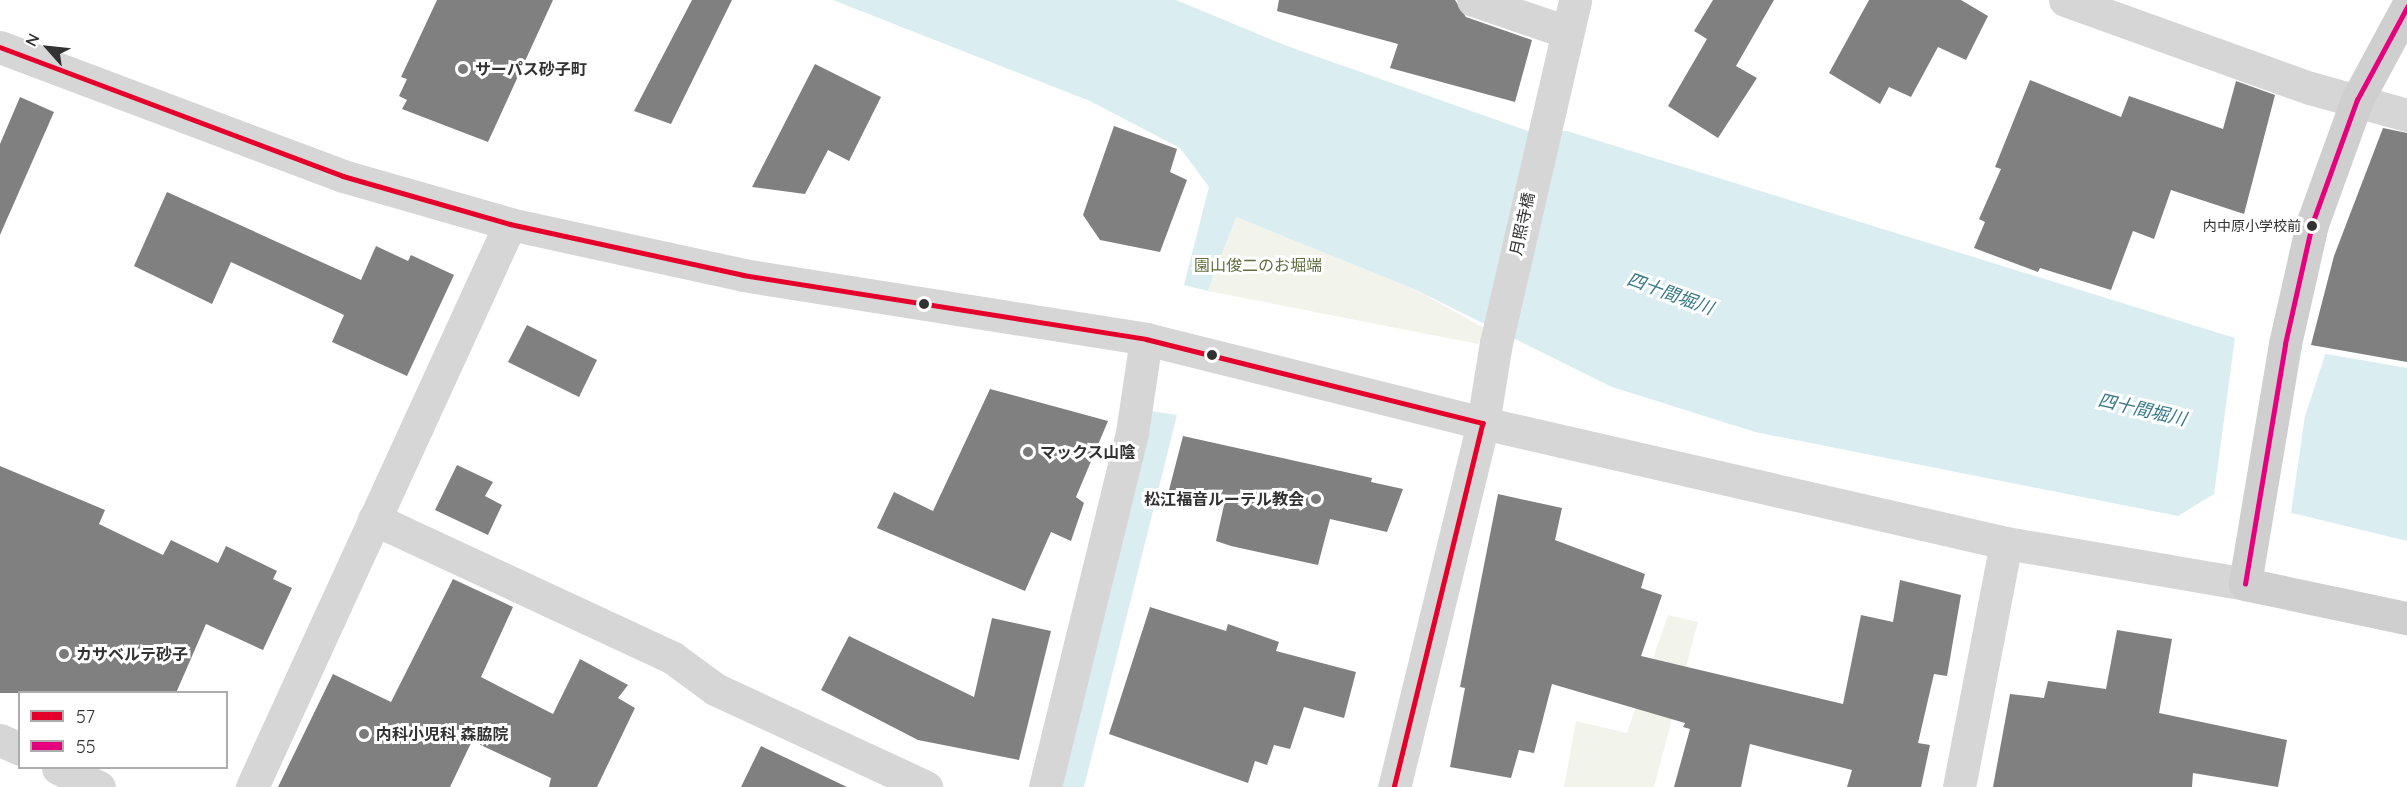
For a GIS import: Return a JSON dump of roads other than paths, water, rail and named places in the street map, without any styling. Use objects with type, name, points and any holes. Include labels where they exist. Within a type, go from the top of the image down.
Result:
[{"type":"main road","points":[[2407,7],[2357,100],[2312,224],[2285,345],[2245,584],[2407,618]]},
{"type":"street","points":[[1473,0],[1568,32]]},
{"type":"street","name":"月照寺橋","points":[[1394,787],[1483,423],[1496,343],[1575,0]]},
{"type":"street","points":[[2065,0],[2227,60],[2407,115]]},
{"type":"street","points":[[0,47],[343,176],[510,224],[743,275],[1146,339],[1483,423],[2006,543],[2245,584]]},
{"type":"street","points":[[252,787],[510,224]]},
{"type":"street","points":[[1045,787],[1132,433],[1146,339]]},
{"type":"street","points":[[374,519],[674,658],[714,689],[926,787]]},
{"type":"street","points":[[1959,787],[2006,543]]},
{"type":"street","points":[[0,740],[18,748]]},
{"type":"street","points":[[60,769],[99,787]]},
{"type":"water","name":"四十間堀川","points":[[833,0],[1176,0],[1287,46],[1531,132],[1567,131],[2235,338],[2407,368],[2407,541],[2214,494],[2178,516],[1755,432],[1612,387],[1414,289],[1236,217],[1208,291],[1184,285],[1209,187],[1180,148],[1090,101]]},
{"type":"water","points":[[1151,411],[1177,415],[1084,787],[1061,787]]},
{"type":"place","name":"サーパス砂子町","points":[[463,69]]},
{"type":"place","name":"内中原小学校前","points":[[2312,226]]},
{"type":"place","name":"マックス山陰","points":[[1028,452]]},
{"type":"place","name":"松江福音ルーテル教会","points":[[1316,499]]},
{"type":"place","name":"カサベルテ砂子","points":[[64,654]]},
{"type":"place","name":"内科小児科 森脇院","points":[[364,734]]},
{"type":"park label","name":"園山俊二のお堀端","points":[[1258,265]]}]
